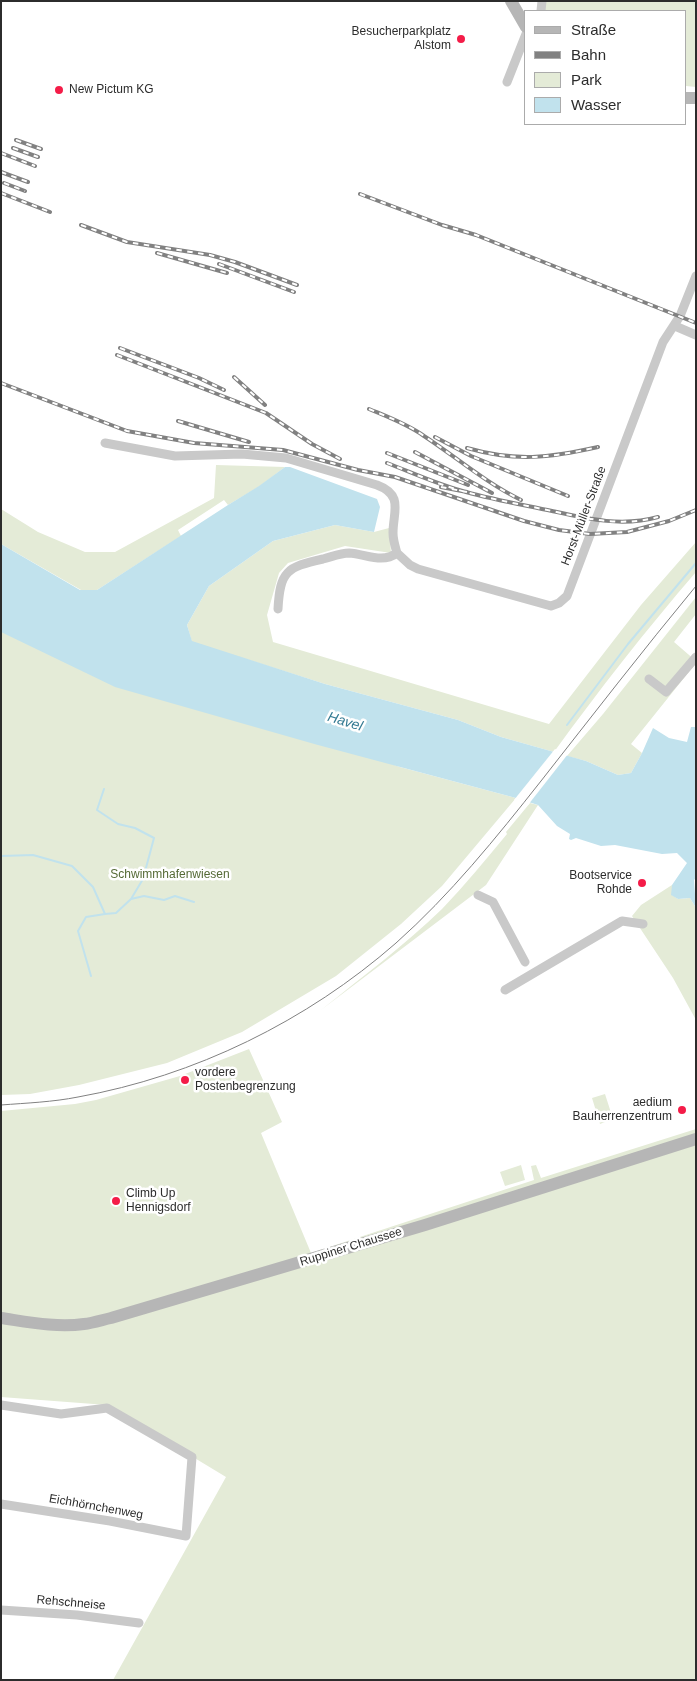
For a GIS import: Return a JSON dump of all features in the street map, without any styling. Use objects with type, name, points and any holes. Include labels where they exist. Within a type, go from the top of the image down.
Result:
[{"type":"main road","points":[[511,1],[524,24]]},
{"type":"main road","name":"Ruppiner Chaussee","points":[[1,1318],[73,1325],[111,1318],[425,1225],[696,1139]]},
{"type":"street","points":[[506,82],[524,39]]},
{"type":"street","name":"Horst-Müller-Straße","points":[[397,553],[410,565],[418,569],[550,606],[559,603],[567,596],[663,342],[680,316],[696,276]]},
{"type":"street","points":[[674,326],[696,334]]},
{"type":"street","points":[[105,443],[175,456],[242,454],[286,458],[377,485],[390,492],[396,504],[393,531],[397,553],[392,557],[384,559],[347,553],[299,564],[285,574],[278,596],[278,609]]},
{"type":"street","points":[[649,679],[666,692],[696,657]]},
{"type":"street","points":[[478,895],[493,902],[525,962]]},
{"type":"street","points":[[505,990],[622,922],[643,924]]},
{"type":"street","name":"Eichhörnchenweg","points":[[1,1405],[61,1414],[107,1408],[192,1457],[186,1536],[110,1521],[1,1504]]},
{"type":"street","name":"Rehschneise","points":[[1,1610],[77,1615],[139,1623]]},
{"type":"green space","points":[[545,1],[696,1],[696,87],[687,86],[687,10],[544,10]]},
{"type":"green space","points":[[216,465],[285,467],[260,486],[228,505],[224,500],[178,530],[181,536],[97,590],[81,590],[1,544],[1,509],[38,532],[85,552],[115,552],[214,498]]},
{"type":"green space","points":[[335,525],[374,532],[389,528],[391,553],[345,546],[288,563],[279,573],[267,615],[273,642],[549,724],[641,605],[696,542],[696,572],[623,660],[554,752],[501,737],[458,720],[325,684],[192,642],[187,625],[209,586],[273,541]]},
{"type":"green space","points":[[696,597],[696,614],[674,642],[696,663],[631,744],[642,753],[631,773],[618,775],[586,761],[567,756],[603,714]]},
{"type":"green space","name":"Schwimmhafenwiesen","points":[[1,628],[400,767],[516,798],[442,886],[401,924],[336,976],[242,1032],[167,1063],[79,1085],[30,1094],[1,1095]]},
{"type":"green space","points":[[530,803],[538,805],[486,885],[321,1010],[398,948],[442,909],[507,834],[506,832]]},
{"type":"green space","points":[[672,885],[672,895],[678,899],[690,898],[696,908],[696,1020],[673,978],[632,916],[641,905]]},
{"type":"green space","points":[[249,1049],[282,1122],[261,1133],[311,1253],[534,1180],[531,1166],[536,1165],[541,1178],[696,1129],[696,1680],[113,1680],[226,1477],[107,1405],[1,1397],[1,1111],[75,1104],[96,1100],[180,1076]]},
{"type":"green space","points":[[605,1094],[613,1119],[600,1124],[592,1098]]},
{"type":"green space","points":[[521,1165],[525,1180],[505,1186],[500,1172]]},
{"type":"water","name":"Havel","points":[[285,467],[290,467],[377,499],[380,507],[374,532],[335,525],[273,541],[209,586],[187,625],[192,641],[325,684],[458,720],[501,737],[586,761],[618,775],[631,773],[653,728],[669,738],[687,742],[691,727],[696,727],[696,878],[694,880],[696,908],[690,898],[678,899],[671,895],[672,885],[687,863],[677,853],[662,854],[615,845],[601,846],[576,838],[571,840],[569,839],[570,834],[557,826],[538,805],[115,687],[1,632],[1,544],[80,590],[97,590],[259,486]]},
{"type":"pier","points":[[555,749],[568,754],[528,805],[514,800]]},
{"type":"waterway","points":[[567,725],[628,644],[696,563]]},
{"type":"waterway","points":[[1,856],[33,855],[72,866],[93,887],[105,914],[116,913],[131,899],[143,879],[154,838],[135,828],[118,824],[97,810],[104,789]]},
{"type":"waterway","points":[[131,899],[144,896],[164,900],[175,896],[194,902]]},
{"type":"waterway","points":[[91,976],[78,931],[86,917],[105,914]]},
{"type":"tram line","points":[[1,1105],[59,1100],[122,1088],[207,1060],[287,1020],[325,997],[362,971],[416,925],[490,845],[696,586]]},
{"type":"railway","points":[[16,140],[41,149]]},
{"type":"railway","points":[[13,148],[38,157]]},
{"type":"railway","points":[[1,153],[35,166]]},
{"type":"railway","points":[[1,172],[28,182]]},
{"type":"railway","points":[[4,183],[25,191]]},
{"type":"railway","points":[[1,193],[50,212]]},
{"type":"railway","points":[[360,194],[442,225],[476,235],[696,323]]},
{"type":"railway","points":[[81,225],[127,242],[210,255],[235,262],[297,285]]},
{"type":"railway","points":[[157,253],[227,273]]},
{"type":"railway","points":[[219,264],[294,292]]},
{"type":"railway","points":[[120,348],[199,378],[224,390]]},
{"type":"railway","points":[[117,355],[266,413],[312,444],[340,459]]},
{"type":"railway","points":[[234,377],[265,405]]},
{"type":"railway","points":[[1,383],[127,431],[194,443],[283,450],[358,470],[395,477],[524,521],[559,530],[590,534],[627,532],[669,521],[696,510]]},
{"type":"railway","points":[[369,409],[418,432],[483,478],[521,500]]},
{"type":"railway","points":[[178,421],[249,442]]},
{"type":"railway","points":[[435,437],[471,456],[568,496]]},
{"type":"railway","points":[[467,448],[501,455],[532,457],[564,454],[598,447]]},
{"type":"railway","points":[[415,452],[492,493]]},
{"type":"railway","points":[[387,453],[468,485]]},
{"type":"railway","points":[[387,463],[466,492],[579,517],[618,522],[658,517]]},
{"type":"railway","points":[[441,487],[467,492]]},
{"type":"place","name":"Besucherparkplatz Alstom","points":[[461,39]]},
{"type":"place","name":"New Pictum KG","points":[[59,90]]},
{"type":"place","name":"Bootservice Rohde","points":[[642,883]]},
{"type":"place","name":"vordere Postenbegrenzung","points":[[185,1080]]},
{"type":"place","name":"aedium Bauherrenzentrum","points":[[682,1110]]},
{"type":"place","name":"Climb Up Hennigsdorf","points":[[116,1201]]}]
